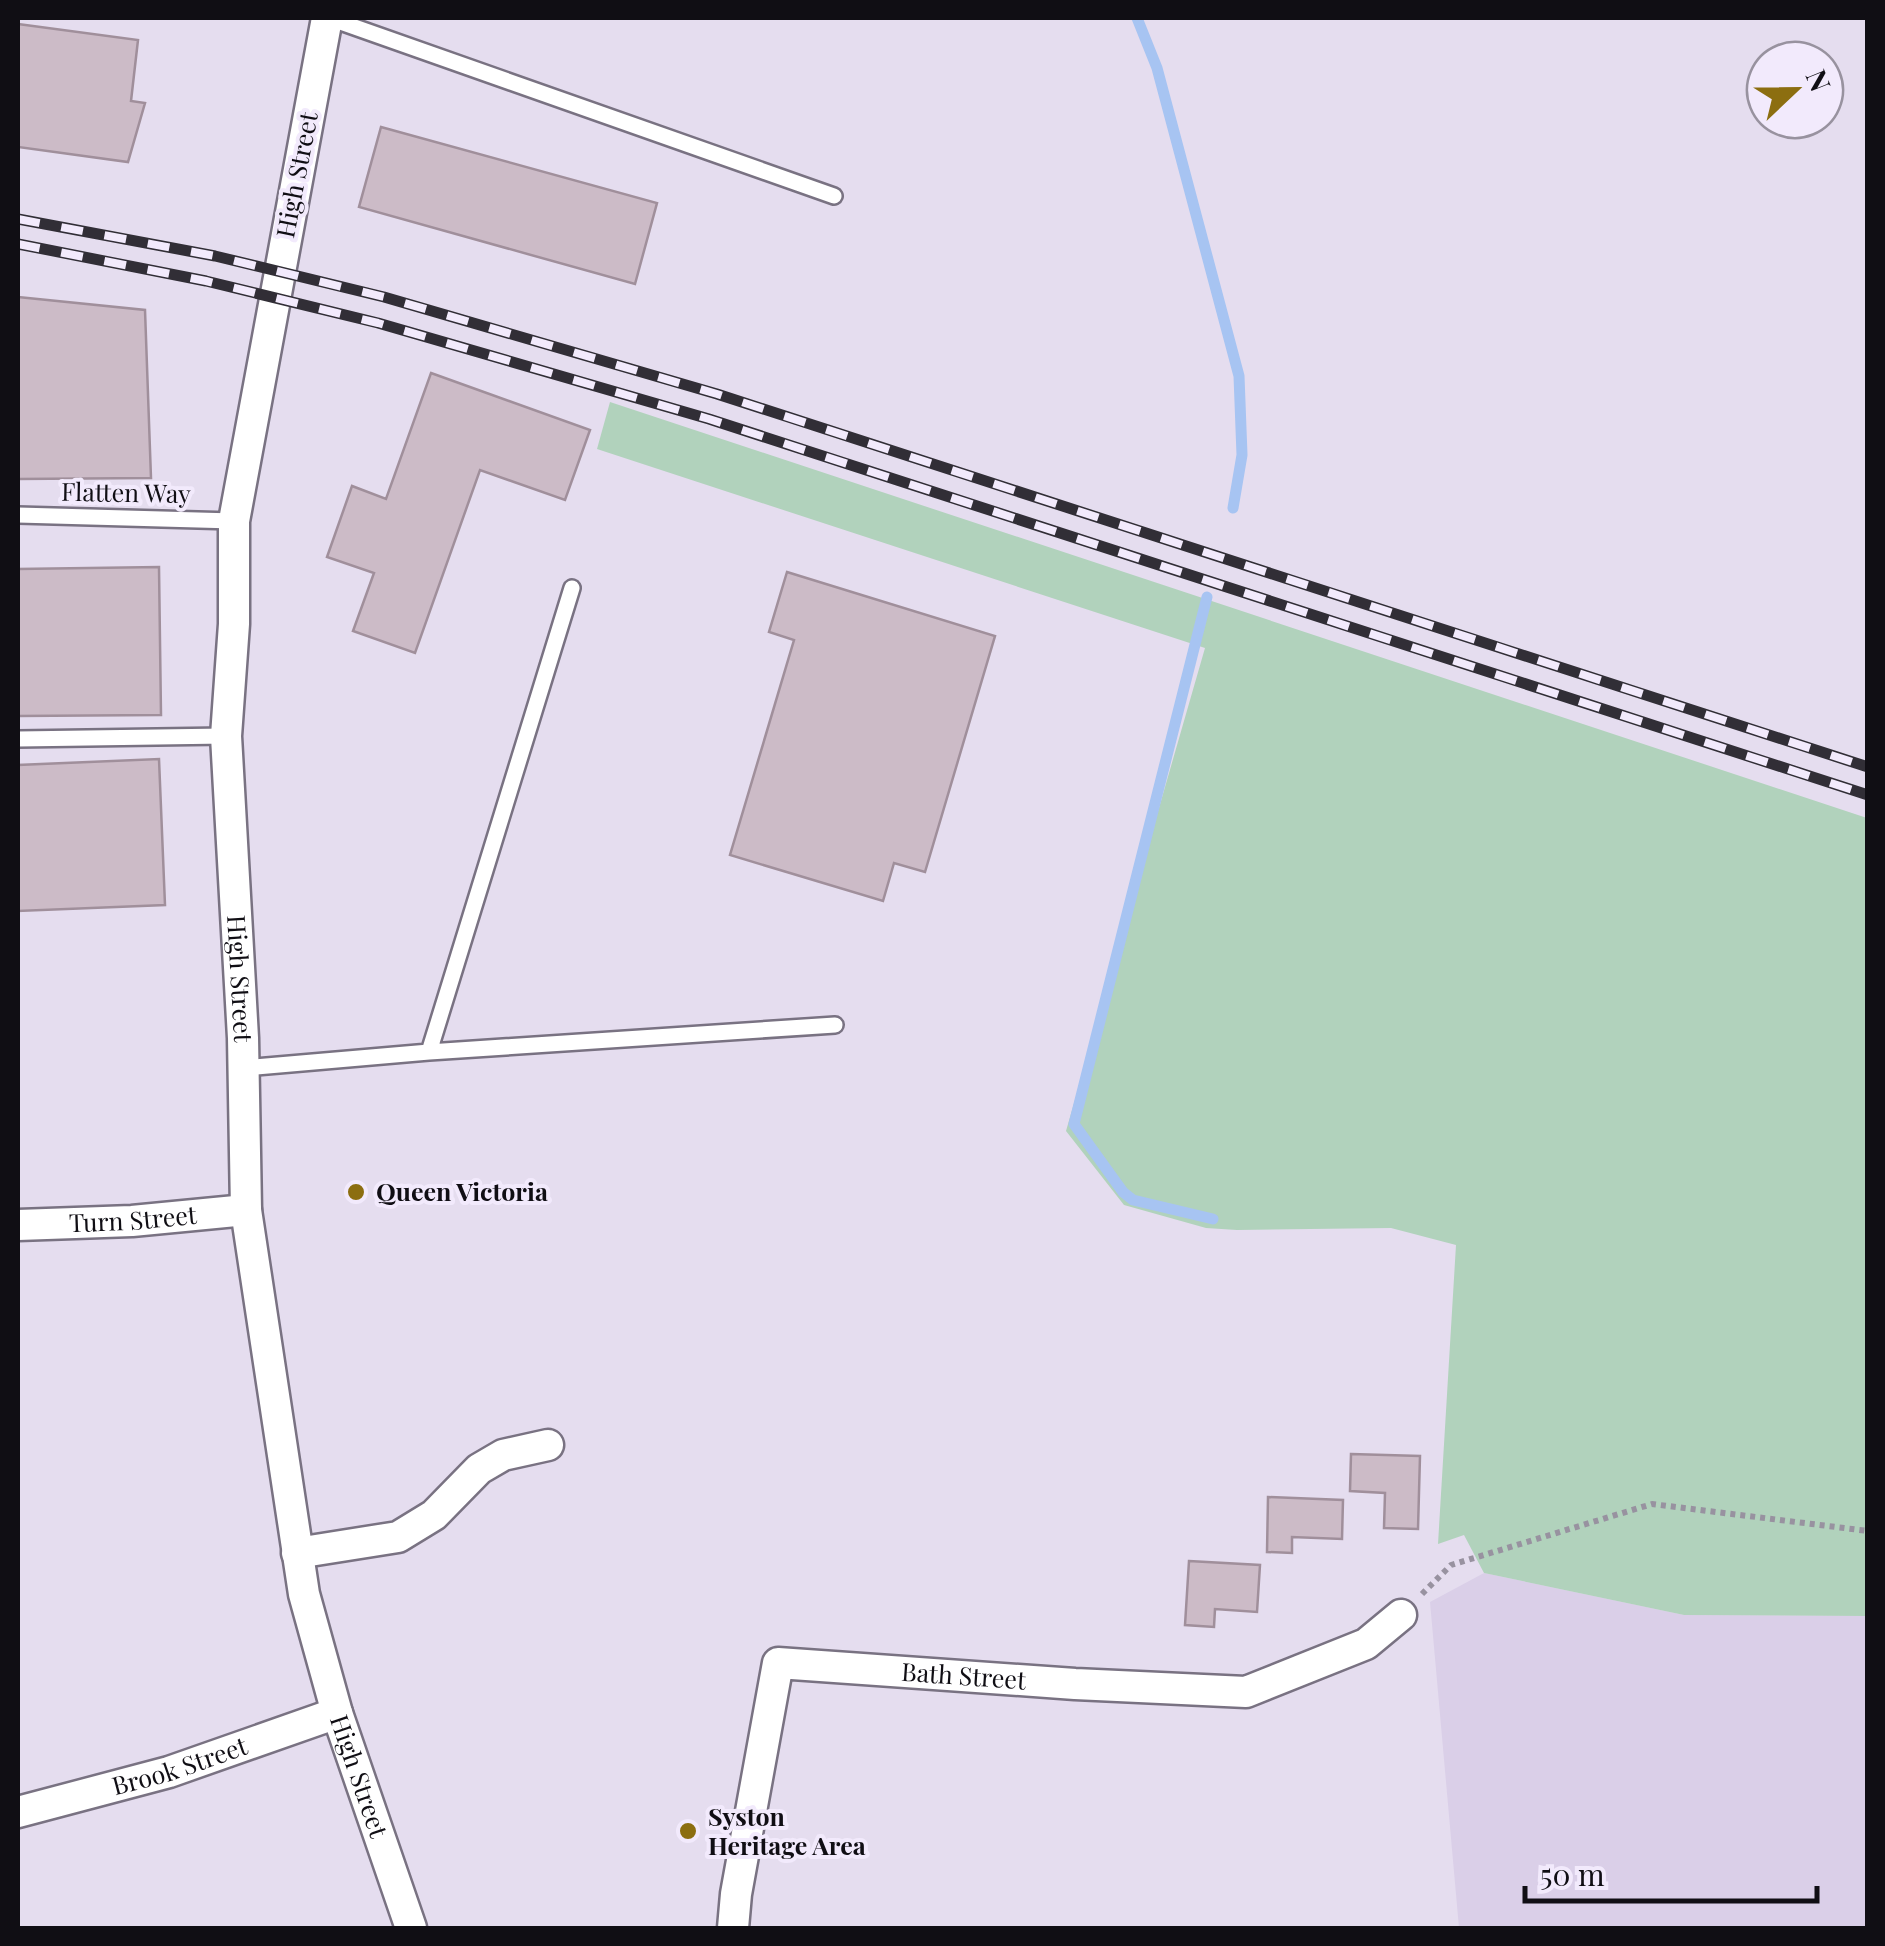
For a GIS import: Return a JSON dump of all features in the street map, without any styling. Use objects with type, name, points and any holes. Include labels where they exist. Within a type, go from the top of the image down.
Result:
[{"type":"street","name":"High Street","points":[[328,18],[234,520],[234,624],[226,736],[244,1068],[246,1210],[304,1594],[337,1713],[411,1928]]},
{"type":"street","name":"Turn Street","points":[[18,1226],[246,1210]]},
{"type":"street","points":[[297,1554],[398,1538],[434,1516],[479,1470],[502,1455],[548,1445]]},
{"type":"street","name":"Bath Street","points":[[733,1928],[778,1664],[1246,1692],[1366,1644],[1401,1615]]},
{"type":"street","name":"Brook Street","points":[[18,1812],[179,1769],[337,1713]]},
{"type":"lane","points":[[328,18],[834,196]]},
{"type":"lane","name":"Flatten Way","points":[[18,516],[234,520]]},
{"type":"lane","points":[[429,1052],[572,588]]},
{"type":"lane","points":[[18,739],[226,736]]},
{"type":"lane","points":[[244,1068],[835,1025]]},
{"type":"path","points":[[1401,1615],[1451,1565],[1652,1504],[1868,1531]]},
{"type":"shaded area","points":[[1484,1573],[1684,1615],[1867,1616],[1867,1928],[1459,1928],[1430,1602]]},
{"type":"green space","points":[[610,402],[1867,818],[1867,1616],[1684,1615],[1484,1573],[1464,1535],[1438,1544],[1456,1245],[1391,1228],[1206,1228],[1124,1205],[1066,1131],[1205,648],[597,449]]},
{"type":"building","points":[[18,24],[138,40],[131,101],[145,103],[128,162],[18,147]]},
{"type":"building","points":[[381,127],[657,203],[635,284],[359,207]]},
{"type":"building","points":[[18,297],[145,310],[151,478],[18,479]]},
{"type":"building","points":[[431,373],[590,430],[565,500],[480,470],[415,653],[353,631],[374,573],[327,557],[352,486],[386,499]]},
{"type":"building","points":[[159,567],[161,715],[18,716],[18,569]]},
{"type":"building","points":[[787,572],[995,636],[925,872],[894,863],[883,901],[730,855],[794,640],[769,632]]},
{"type":"building","points":[[159,759],[165,905],[18,911],[18,765]]},
{"type":"building","points":[[1351,1454],[1420,1456],[1418,1529],[1384,1528],[1385,1493],[1350,1491]]},
{"type":"building","points":[[1268,1497],[1343,1500],[1342,1539],[1292,1537],[1292,1553],[1267,1552]]},
{"type":"building","points":[[1189,1561],[1260,1565],[1257,1612],[1215,1609],[1214,1627],[1185,1625]]},
{"type":"waterway","points":[[1137,18],[1157,68],[1239,376],[1242,455],[1233,508]]},
{"type":"waterway","points":[[1207,597],[1074,1124],[1133,1200],[1213,1219]]},
{"type":"railway","points":[[18,219],[215,256],[384,297],[717,394],[1868,767]]},
{"type":"railway","points":[[18,244],[206,281],[378,323],[709,419],[1868,795]]},
{"type":"place","name":"Queen Victoria","points":[[356,1192]]},
{"type":"place","name":"Syston Heritage Area","points":[[688,1831]]}]
